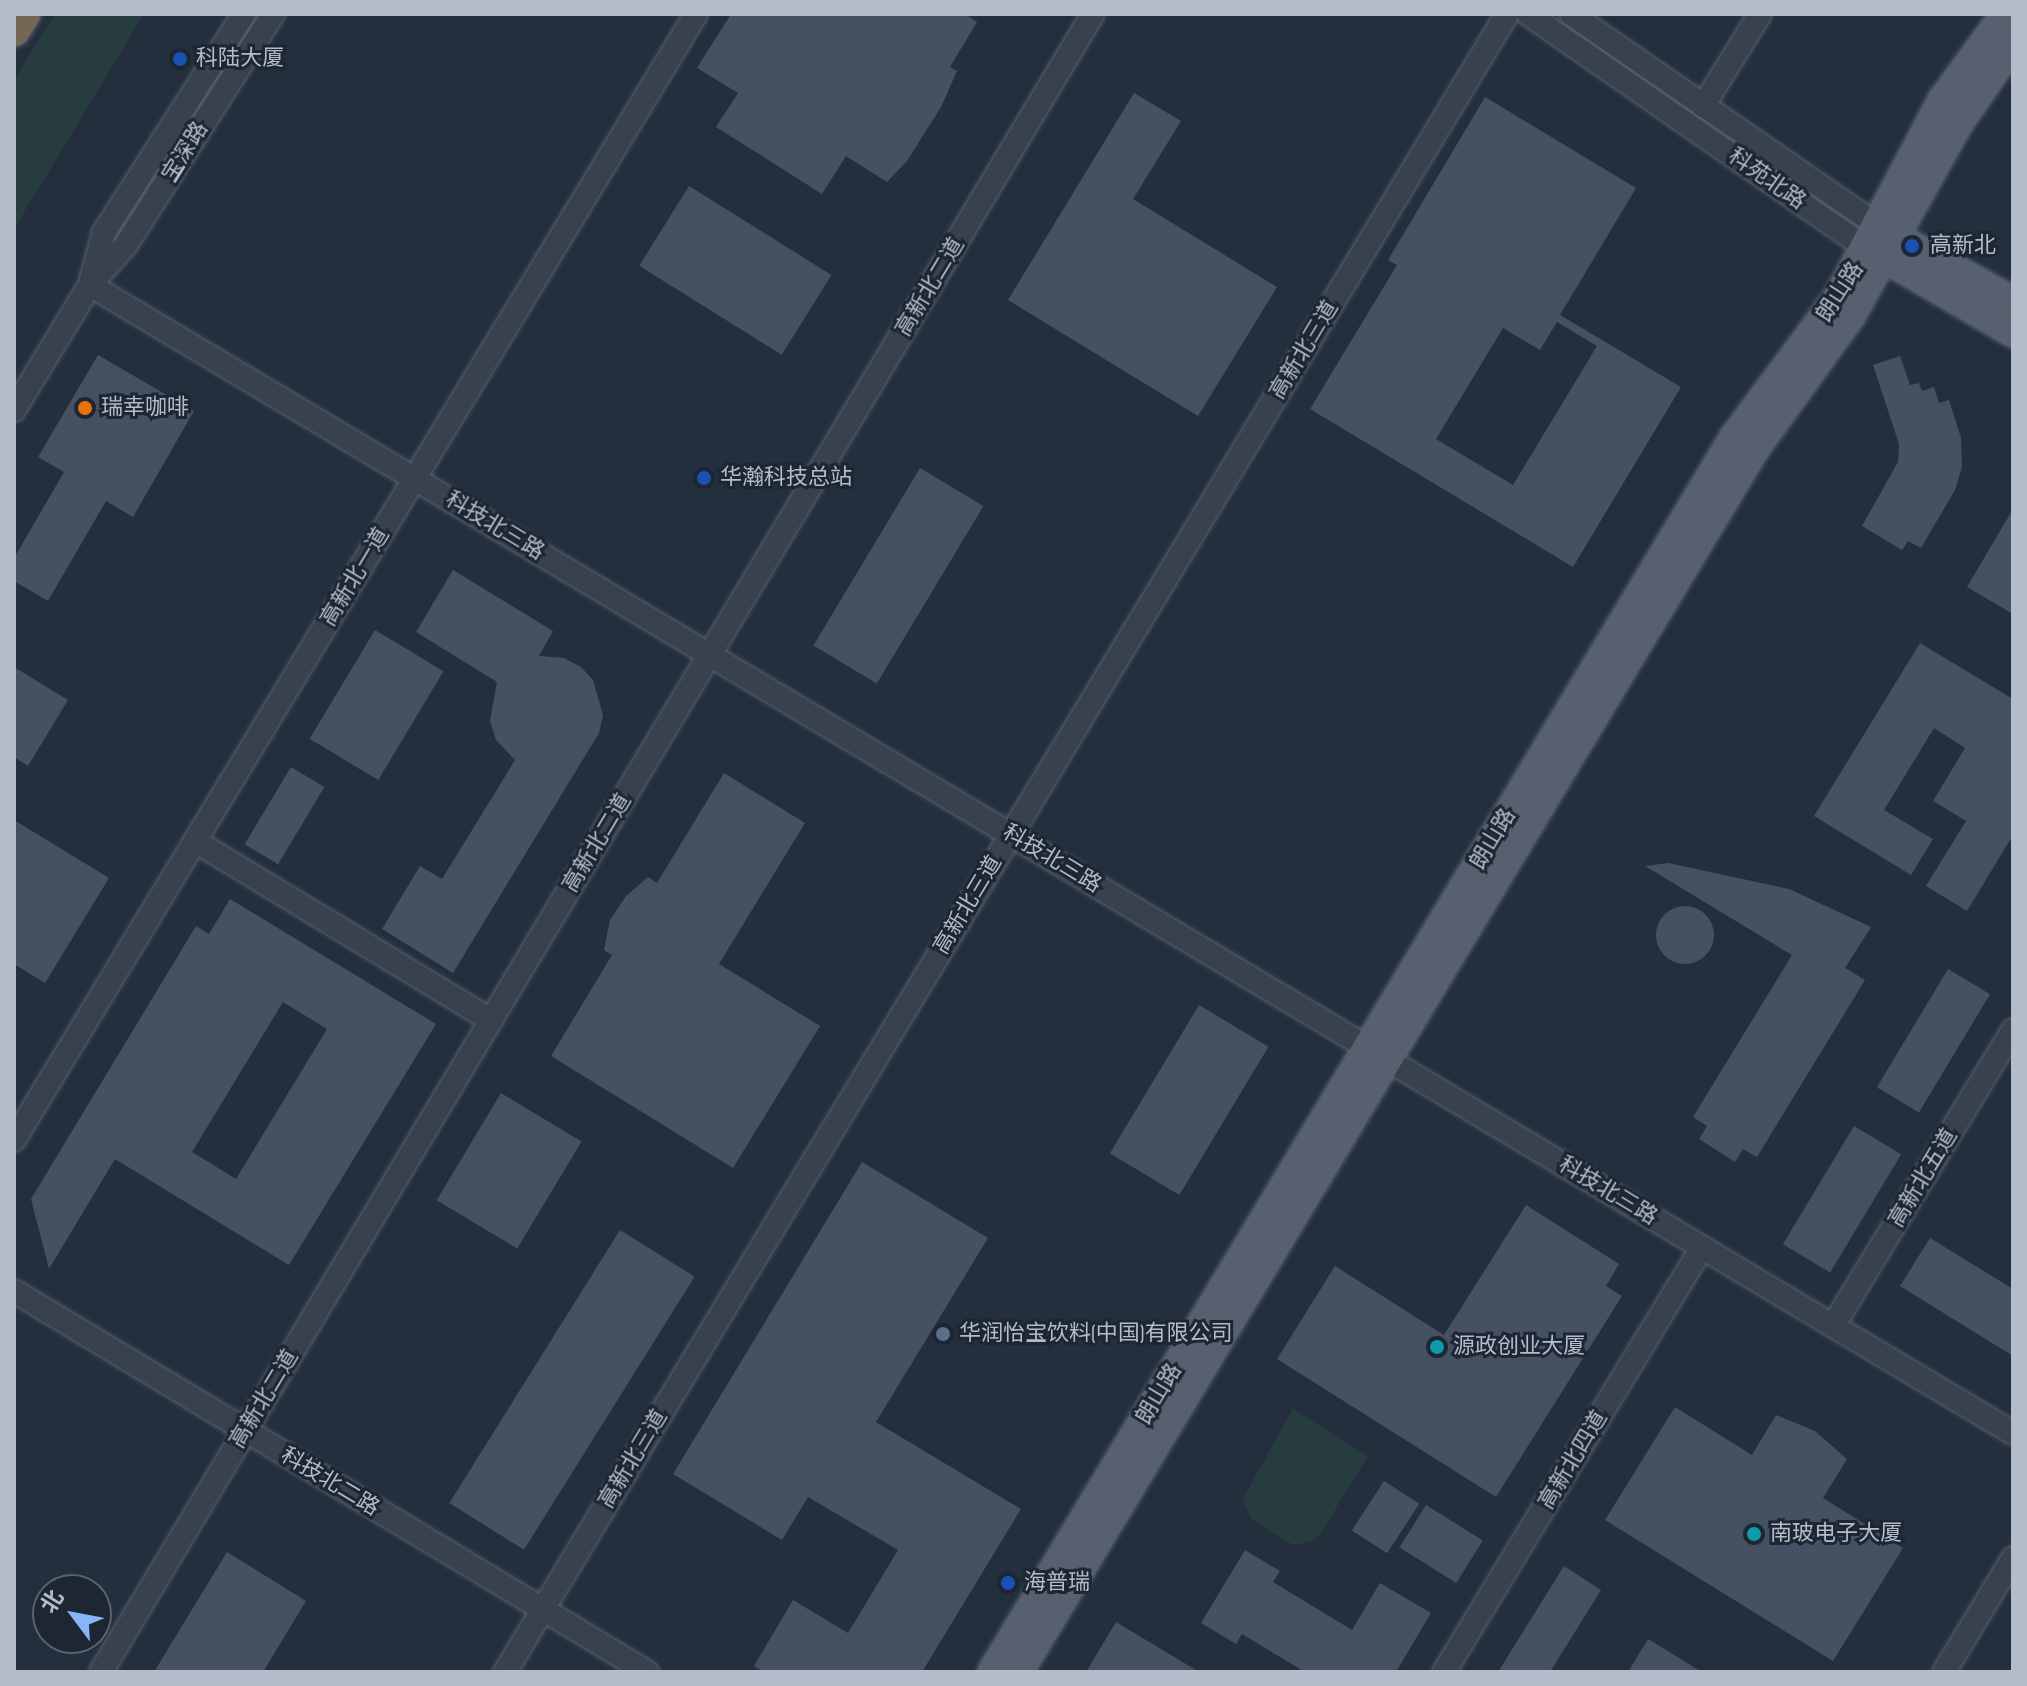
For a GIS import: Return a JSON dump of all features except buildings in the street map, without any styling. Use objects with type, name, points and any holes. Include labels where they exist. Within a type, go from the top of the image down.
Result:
[{"type":"highway","points":[[14,30],[24,14]]},
{"type":"main road","name":"朗山路","points":[[1883,243],[1943,99],[2005,14]]},
{"type":"main road","name":"朗山路","points":[[1019,1672],[1734,437],[1883,243],[2013,45]]},
{"type":"main road","name":"科苑北路","points":[[1883,243],[2013,301]]},
{"type":"main road","name":"科苑北路","points":[[1883,243],[2013,333]]},
{"type":"main road","name":"朗山路","points":[[992,1672],[1378,1054]]},
{"type":"street","name":"宝深路","points":[[90,285],[104,232],[244,14]]},
{"type":"street","name":"宝深路","points":[[14,410],[90,285],[126,245],[273,14]]},
{"type":"street","name":"高新北一道","points":[[14,1140],[696,14]]},
{"type":"street","name":"高新北二道","points":[[101,1672],[1093,14]]},
{"type":"street","name":"高新北三道","points":[[505,1672],[1507,14]]},
{"type":"street","name":"科苑北路","points":[[1528,14],[1883,243]]},
{"type":"street","name":"科苑北路","points":[[1571,14],[1703,106],[1883,243]]},
{"type":"street","points":[[1703,106],[1760,14]]},
{"type":"street","name":"科技北三路","points":[[90,285],[2013,1433]]},
{"type":"street","points":[[195,841],[491,1020]]},
{"type":"street","name":"高新北五道","points":[[1833,1326],[2013,1030]]},
{"type":"street","name":"高新北四道","points":[[1444,1672],[1702,1247]]},
{"type":"street","name":"科技北二路","points":[[14,1291],[647,1672]]},
{"type":"street","points":[[1944,1672],[2013,1558]]},
{"type":"green space","points":[[55,14],[144,14],[14,229],[14,80]]},
{"type":"green space","points":[[1293,1409],[1368,1456],[1321,1533],[1313,1541],[1293,1545],[1251,1519],[1243,1498]]},
{"type":"place","name":"科陆大厦","points":[[180,59]]},
{"type":"place","name":"高新北","points":[[1912,246]]},
{"type":"place","name":"瑞幸咖啡","points":[[85,408]]},
{"type":"place","name":"华瀚科技总站","points":[[704,478]]},
{"type":"place","name":"华润怡宝饮料(中国)有限公司","points":[[943,1334]]},
{"type":"place","name":"源政创业大厦","points":[[1437,1347]]},
{"type":"place","name":"南玻电子大厦","points":[[1754,1534]]},
{"type":"place","name":"海普瑞","points":[[1008,1583]]}]
